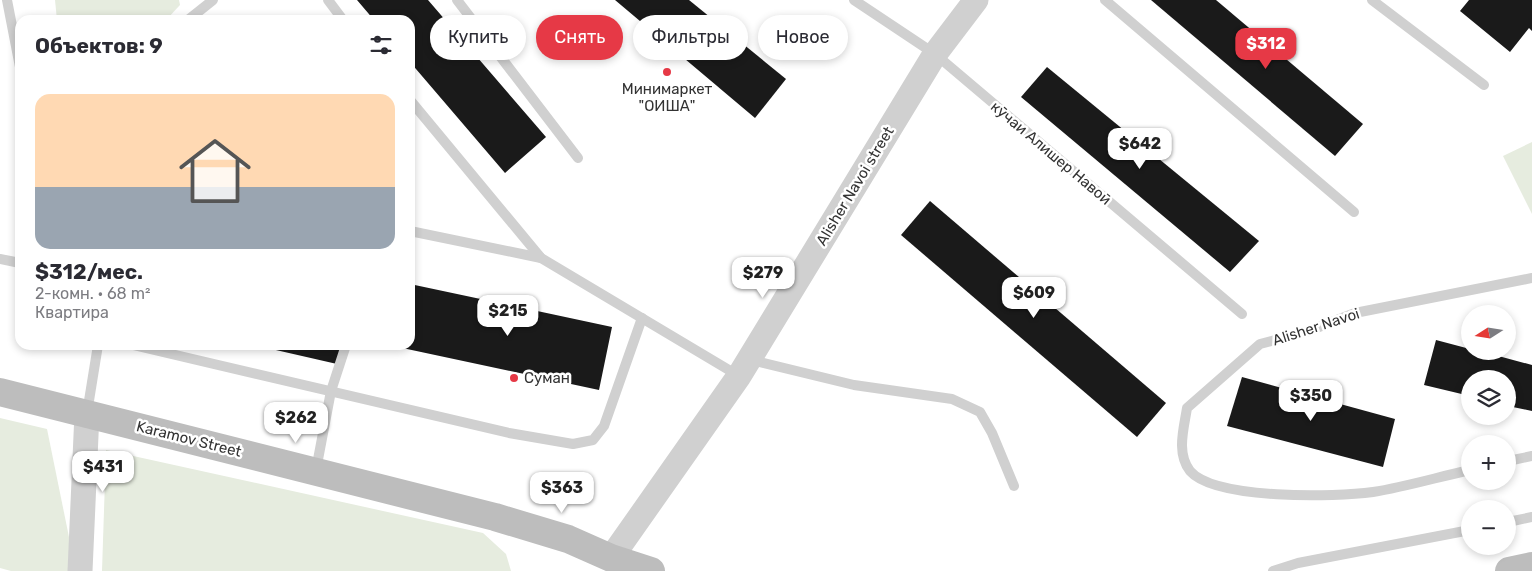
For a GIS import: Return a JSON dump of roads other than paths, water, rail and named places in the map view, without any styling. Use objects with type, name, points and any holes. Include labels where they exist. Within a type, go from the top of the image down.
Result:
[{"type":"main road","name":"Karamov Street","points":[[0,392],[495,517],[568,539],[611,558],[651,571]]},
{"type":"main road","points":[[1509,571],[1532,566]]},
{"type":"street","name":"Alisher Navoi street","points":[[611,558],[745,368],[935,54],[976,0]]},
{"type":"street","points":[[80,571],[87,413]]},
{"type":"lane","points":[[7,0],[15,41]]},
{"type":"lane","points":[[194,15],[213,0]]},
{"type":"lane","points":[[328,0],[340,15]]},
{"type":"lane","points":[[457,0],[578,158]]},
{"type":"lane","name":"кӯчаи Алишер Навоӣ","points":[[854,0],[935,54],[1242,314]]},
{"type":"lane","points":[[1105,0],[1354,212]]},
{"type":"lane","points":[[1372,0],[1484,85]]},
{"type":"lane","points":[[415,106],[541,258]]},
{"type":"lane","points":[[415,232],[541,258],[642,318],[745,368],[952,399],[980,412],[992,433],[1014,486]]},
{"type":"lane","points":[[0,259],[15,262]]},
{"type":"lane","points":[[1461,472],[1372,492],[1300,496],[1213,485],[1190,471],[1181,449],[1187,408],[1260,344],[1306,332],[1355,313],[1532,278]]},
{"type":"lane","points":[[155,350],[509,433],[572,444],[593,440],[604,426],[642,318]]},
{"type":"lane","points":[[87,413],[97,350]]},
{"type":"lane","points":[[316,471],[331,391],[344,350]]},
{"type":"lane","points":[[1516,459],[1532,456]]},
{"type":"lane","points":[[1516,520],[1532,517]]},
{"type":"lane","points":[[1273,571],[1298,563],[1461,532]]},
{"type":"place","name":"Минимаркет \"ОИША\"","points":[[667,72]]},
{"type":"place","name":"Суман","points":[[514,378]]}]
